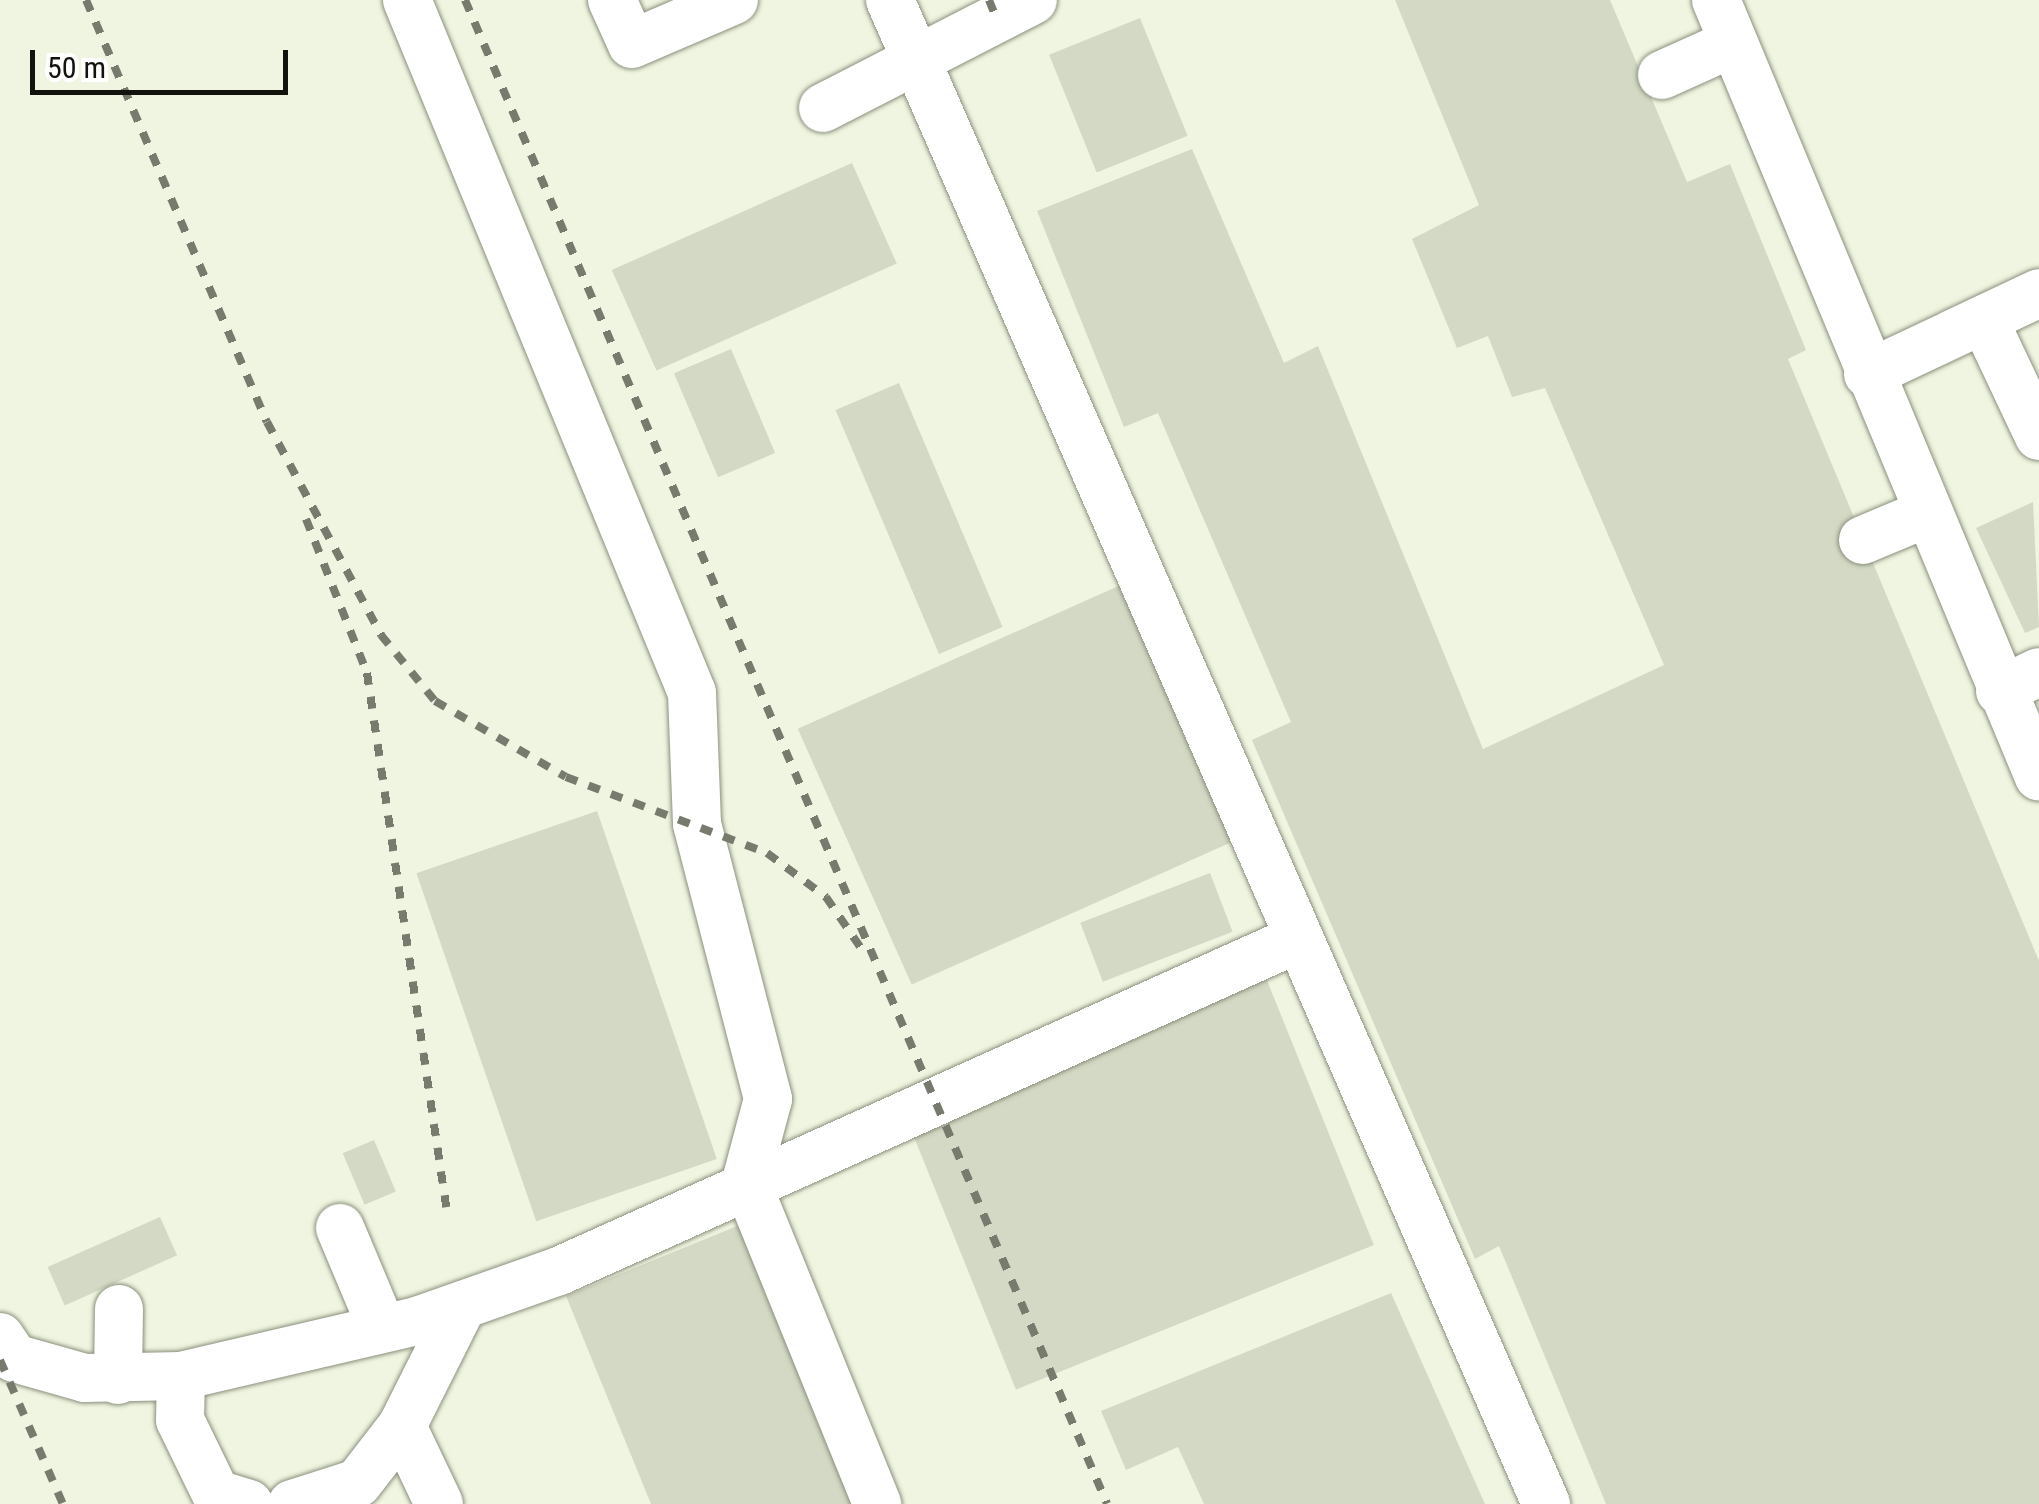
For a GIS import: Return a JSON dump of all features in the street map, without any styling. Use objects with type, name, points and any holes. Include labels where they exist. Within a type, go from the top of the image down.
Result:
[{"type":"lane","points":[[408,0],[692,693],[697,824],[768,1099],[746,1181],[877,1504]]},
{"type":"lane","points":[[612,0],[632,44],[734,0]]},
{"type":"lane","points":[[890,0],[1296,940],[1546,1504]]},
{"type":"lane","points":[[823,108],[1033,0]]},
{"type":"lane","points":[[1662,75],[1724,21],[1925,514],[2020,681],[2039,777]]},
{"type":"lane","points":[[1868,374],[1985,322],[2039,293]]},
{"type":"lane","points":[[1985,322],[2039,436]]},
{"type":"lane","points":[[1863,540],[1925,514]]},
{"type":"lane","points":[[0,1337],[14,1358],[118,1380],[181,1376],[462,1306],[559,1272],[746,1181],[1296,940]]},
{"type":"lane","points":[[340,1228],[382,1328]]},
{"type":"lane","points":[[292,1504],[358,1482],[386,1464],[462,1306]]},
{"type":"lane","points":[[118,1309],[118,1380]]},
{"type":"lane","points":[[181,1376],[180,1420],[216,1494],[248,1504]]},
{"type":"lane","points":[[386,1464],[439,1504]]},
{"type":"building","points":[[1395,0],[1610,0],[1687,182],[1730,164],[1806,350],[1788,359],[2039,961],[2039,1504],[1606,1504],[1499,1246],[1475,1259],[1252,740],[1291,722],[1158,413],[1124,427],[1037,211],[1192,149],[1284,363],[1318,346],[1483,749],[1664,665],[1545,388],[1512,397],[1488,336],[1457,348],[1412,239],[1479,205]]},
{"type":"building","points":[[1140,18],[1188,136],[1097,172],[1049,55]]},
{"type":"building","points":[[852,163],[897,263],[656,370],[612,270]]},
{"type":"building","points":[[731,349],[775,453],[718,477],[674,373]]},
{"type":"building","points":[[899,383],[1003,627],[939,654],[835,410]]},
{"type":"building","points":[[2033,502],[2039,627],[2025,633],[1976,528]]},
{"type":"building","points":[[1123,584],[1237,840],[912,985],[798,729]]},
{"type":"building","points":[[597,811],[717,1159],[536,1221],[416,873]]},
{"type":"building","points":[[1210,873],[1233,932],[1103,982],[1080,923]]},
{"type":"building","points":[[1266,978],[1374,1245],[1016,1390],[908,1123]]},
{"type":"building","points":[[374,1140],[396,1192],[365,1205],[343,1153]]},
{"type":"building","points":[[160,1217],[177,1255],[65,1305],[48,1267]]},
{"type":"building","points":[[742,1224],[857,1504],[651,1504],[566,1296]]},
{"type":"building","points":[[1391,1293],[1485,1504],[1204,1504],[1178,1447],[1126,1470],[1101,1411]]},
{"type":"railway","points":[[86,0],[267,422],[381,635],[435,701],[566,777],[767,853],[826,897],[865,954]]},
{"type":"railway","points":[[465,0],[1107,1504]]},
{"type":"railway","points":[[989,0],[996,17]]},
{"type":"railway","points":[[306,519],[367,673],[447,1212]]},
{"type":"railway","points":[[0,1360],[63,1504]]}]
